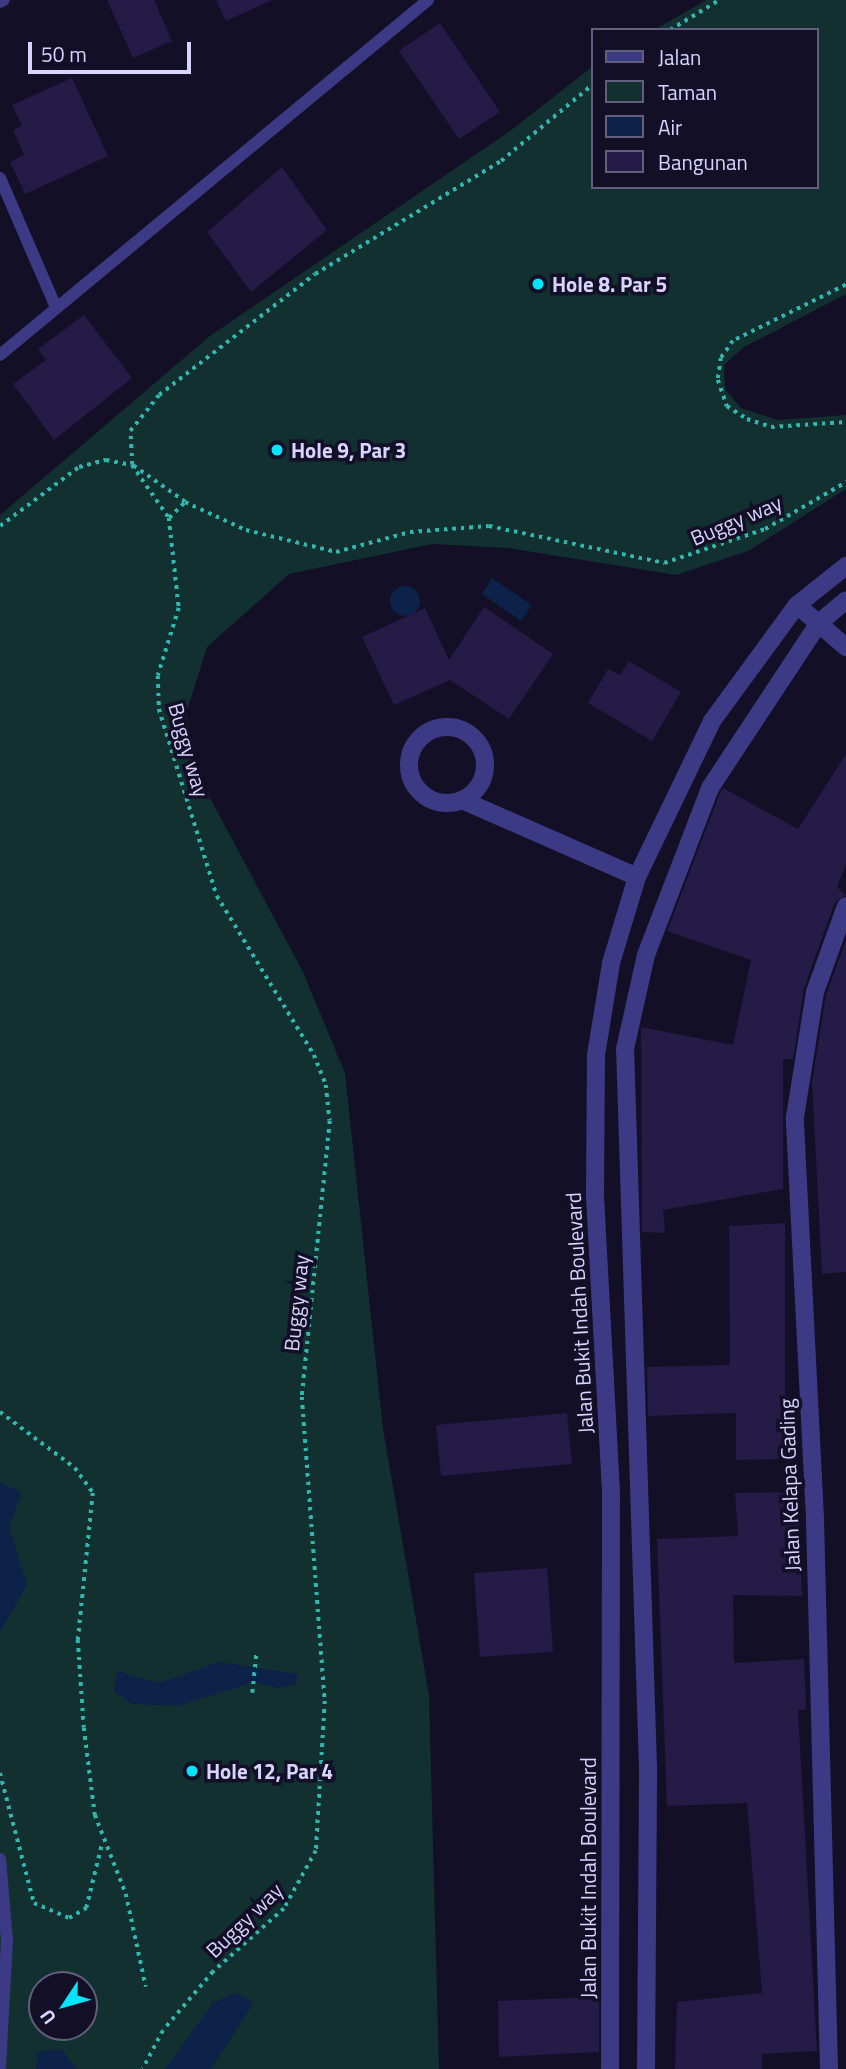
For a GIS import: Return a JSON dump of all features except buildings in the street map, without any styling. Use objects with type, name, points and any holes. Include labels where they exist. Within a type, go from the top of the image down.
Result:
[{"type":"street","name":"Jalan Bukit Indah Boulevard","points":[[610,2069],[611,1492],[595,1194],[596,1055],[611,963],[637,877],[712,721],[797,605],[846,566]]},
{"type":"street","points":[[646,2069],[648,1767],[637,1494],[625,1049],[646,955],[685,841],[737,742],[820,623],[846,600]]},
{"type":"street","points":[[797,605],[846,647]]},
{"type":"street","points":[[462,800],[483,779],[483,753],[456,728],[431,731],[410,759],[414,783],[431,799],[462,800],[637,877]]},
{"type":"street","name":"Jalan Kelapa Gading","points":[[829,2069],[815,1518],[795,1117],[815,992],[846,906]]},
{"type":"street","points":[[611,1492],[637,1494]]},
{"type":"lane","points":[[1,350],[428,0]]},
{"type":"lane","points":[[0,178],[55,305]]},
{"type":"lane","points":[[0,1859],[7,1941],[0,2067]]},
{"type":"path","points":[[673,28],[719,0]]},
{"type":"path","points":[[0,526],[79,467],[106,460],[132,465],[130,431],[159,395],[315,274],[501,161],[590,87]]},
{"type":"path","points":[[846,285],[733,341],[721,358],[718,380],[727,405],[747,419],[771,427],[846,422]]},
{"type":"path","name":"Buggy way","points":[[132,465],[185,502],[246,530],[336,552],[410,533],[489,526],[664,563],[765,529],[846,482]]},
{"type":"path","name":"Buggy way","points":[[132,465],[169,518],[179,608],[158,676],[159,709],[217,896],[296,1022],[327,1085],[330,1121],[302,1397],[325,1701],[316,1851],[302,1884],[189,1999],[143,2069]]},
{"type":"path","points":[[169,518],[185,502]]},
{"type":"path","points":[[0,1412],[75,1468],[93,1493],[78,1640],[102,1842],[126,1894],[146,1987]]},
{"type":"path","points":[[252,1693],[256,1654]]},
{"type":"path","points":[[0,1773],[34,1903],[69,1919],[86,1909],[102,1842]]},
{"type":"green space","points":[[706,0],[846,0],[846,294],[744,347],[724,365],[725,389],[741,408],[778,420],[846,415],[846,489],[748,551],[676,575],[508,548],[432,544],[289,574],[207,647],[186,714],[201,781],[303,972],[345,1073],[383,1429],[429,1695],[439,2069],[0,2069],[0,515],[210,336],[510,131],[590,69],[590,189],[818,189],[818,28],[657,28]]},
{"type":"water","points":[[492,578],[532,605],[521,621],[482,594]]},
{"type":"water","points":[[405,586],[411,587],[419,595],[419,607],[411,615],[405,616],[399,615],[391,607],[390,601],[391,595],[399,587]]},
{"type":"water","points":[[0,1482],[22,1493],[9,1527],[27,1585],[0,1632]]},
{"type":"water","points":[[219,1662],[297,1674],[297,1684],[278,1688],[254,1682],[178,1706],[132,1704],[114,1691],[117,1671],[159,1683]]},
{"type":"water","points":[[235,1993],[254,2002],[211,2069],[165,2069],[213,2003]]},
{"type":"water","points":[[61,2049],[77,2069],[36,2069],[37,2052]]},
{"type":"place","name":"Hole 8. Par 5","points":[[538,284]]},
{"type":"place","name":"Hole 9, Par 3","points":[[277,450]]},
{"type":"place","name":"Hole 12, Par 4","points":[[192,1771]]}]
